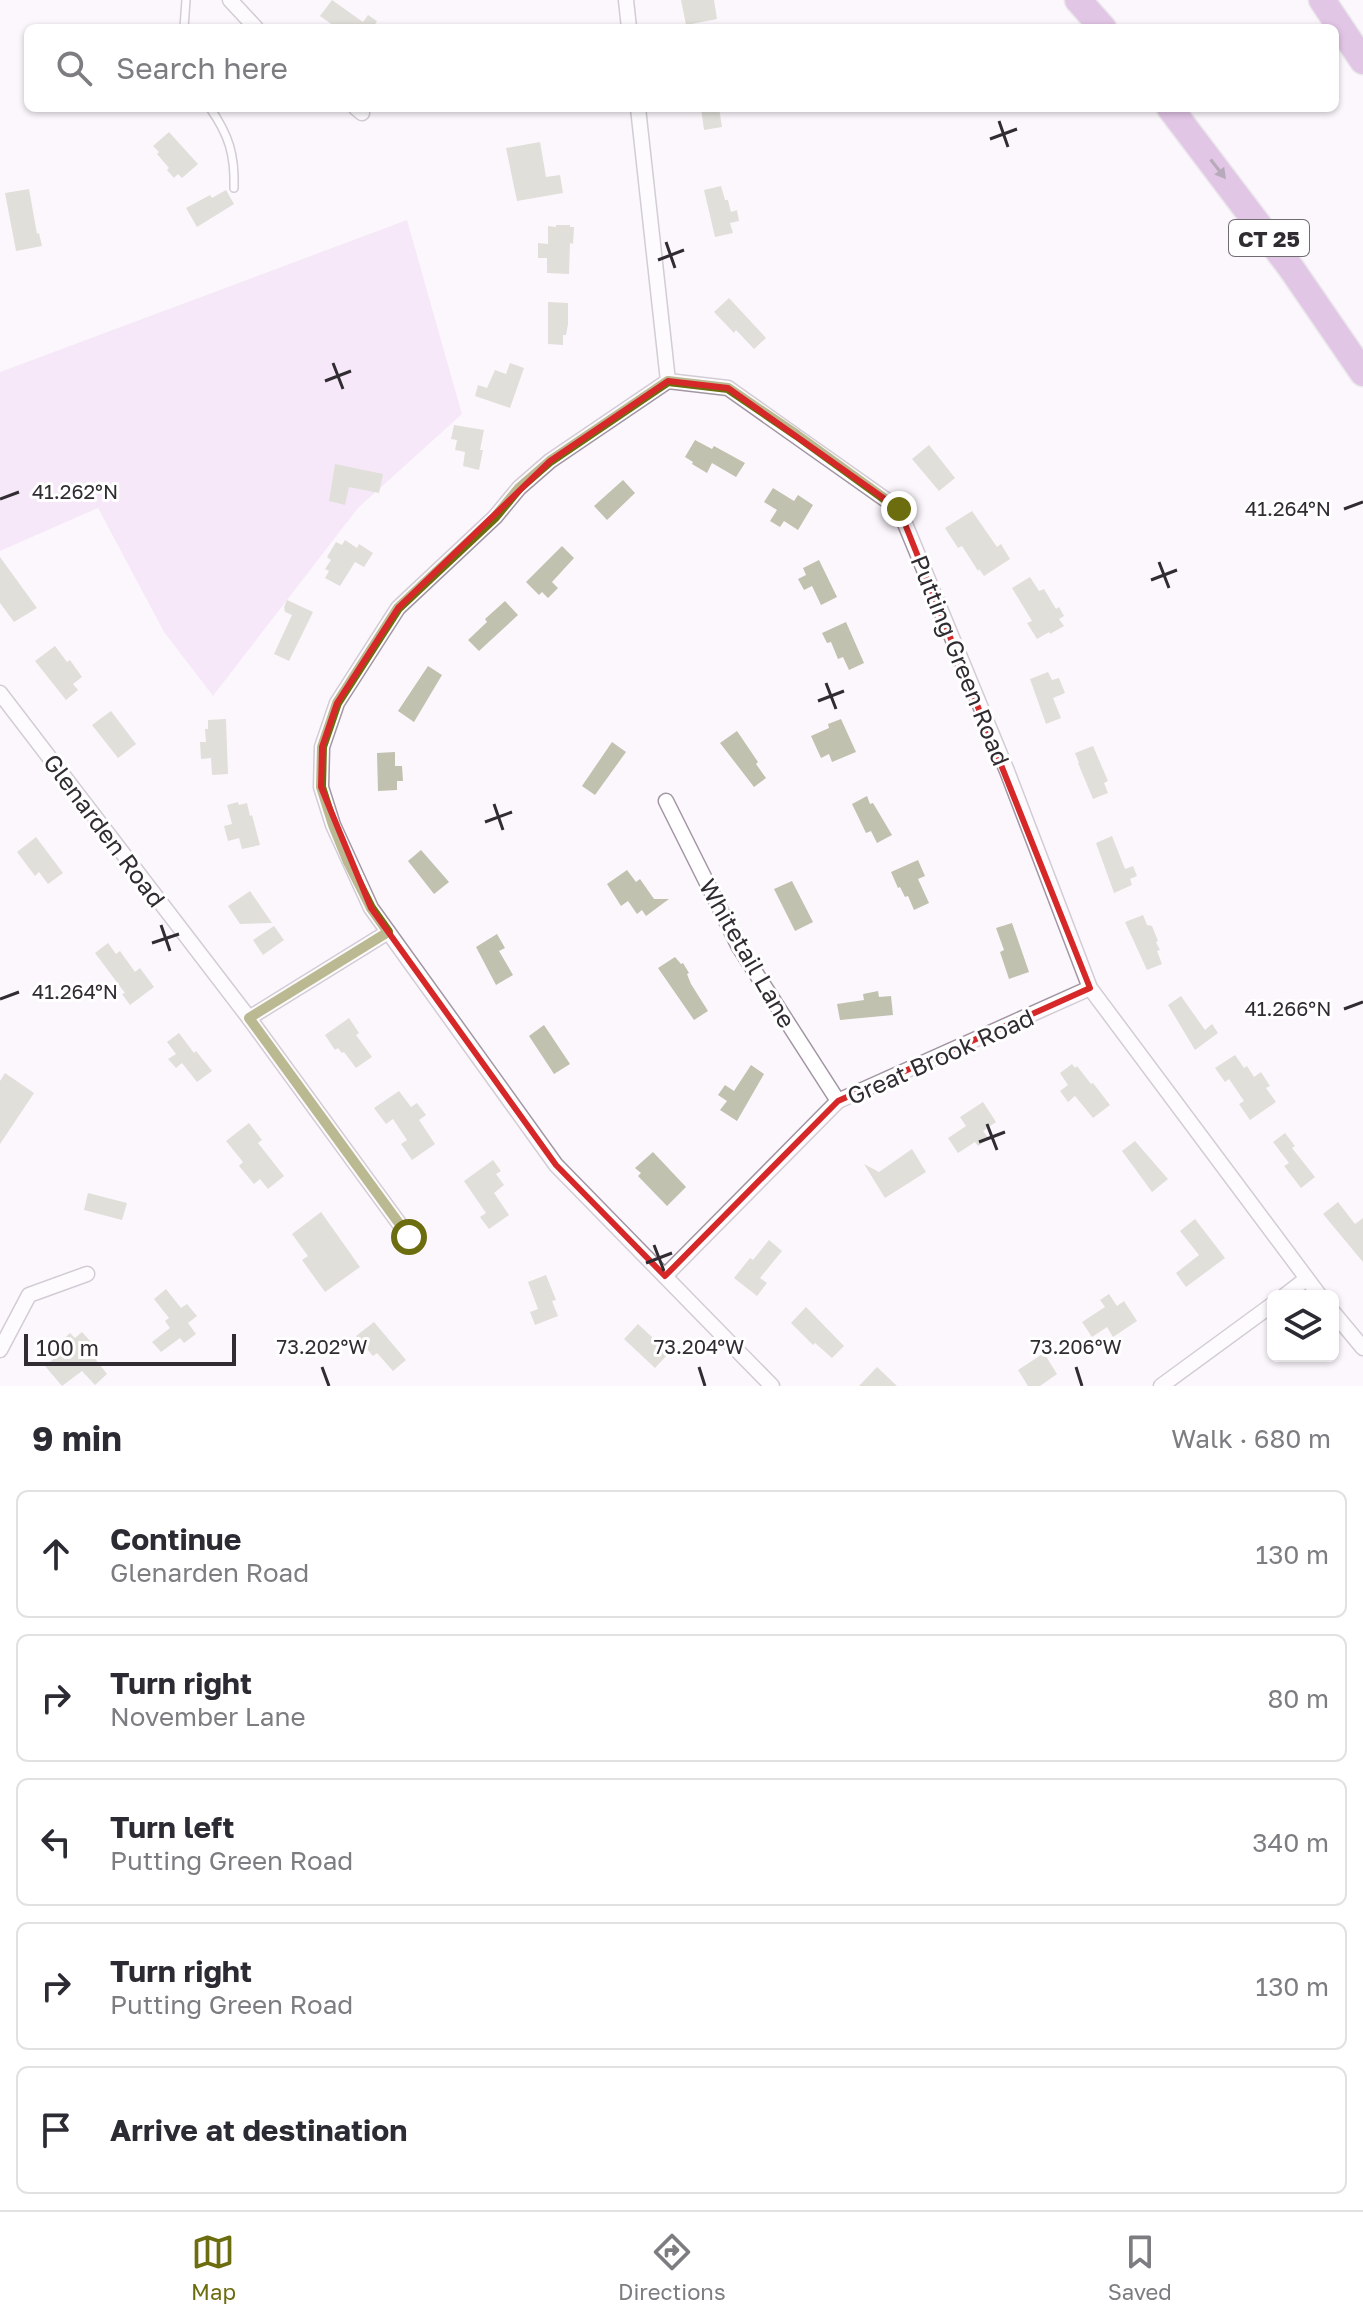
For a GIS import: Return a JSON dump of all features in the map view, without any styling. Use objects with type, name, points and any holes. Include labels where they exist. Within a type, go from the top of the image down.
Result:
[{"type":"highway","points":[[1078,0],[1099,24]]},
{"type":"highway","points":[[1322,0],[1338,24]]},
{"type":"highway","points":[[1339,25],[1363,61]]},
{"type":"highway","name":"CT 25","points":[[1173,112],[1291,268],[1363,373]]},
{"type":"street","points":[[230,0],[252,24]]},
{"type":"street","points":[[626,0],[629,24]]},
{"type":"street","points":[[638,112],[668,381],[550,461],[398,608],[337,703],[322,747],[321,787],[348,862],[371,908],[556,1165],[772,1386]]},
{"type":"street","name":"Putting Green Road","points":[[668,381],[728,388],[899,509],[1007,771],[1090,988],[1315,1290]]},
{"type":"street","name":"Glenarden Road","points":[[0,693],[249,1018],[409,1237]]},
{"type":"street","name":"Whitetail Lane","points":[[666,801],[739,947],[838,1101]]},
{"type":"street","points":[[249,1018],[388,932]]},
{"type":"street","name":"Great Brook Road","points":[[665,1276],[838,1101],[1090,988]]},
{"type":"street","points":[[0,1350],[29,1295],[87,1274]]},
{"type":"street","points":[[1292,1290],[1306,1279]]},
{"type":"street","points":[[1161,1386],[1267,1308]]},
{"type":"street","points":[[1339,1319],[1363,1348]]},
{"type":"lane","points":[[184,24],[186,0]]},
{"type":"lane","points":[[212,112],[231,146],[235,164],[234,188]]},
{"type":"highlighted area","points":[[668,381],[728,388],[899,509],[1090,988],[838,1101],[665,1276],[556,1165],[371,908],[321,787],[322,747],[337,703],[398,608],[550,461]]},
{"type":"shaded area","points":[[407,220],[462,414],[358,508],[213,696],[164,632],[98,508],[0,551],[0,372]]},
{"type":"building","points":[[332,0],[363,22],[368,15],[377,21],[375,24],[331,24],[320,16]]},
{"type":"building","points":[[681,0],[714,0],[717,19],[686,24]]},
{"type":"building","points":[[702,112],[720,112],[722,127],[704,130]]},
{"type":"building","points":[[169,132],[198,164],[182,178],[178,174],[174,178],[153,146]]},
{"type":"building","points":[[540,142],[546,177],[560,175],[563,193],[517,201],[506,148]]},
{"type":"building","points":[[721,186],[731,212],[737,210],[739,221],[730,223],[733,233],[715,237],[704,190]]},
{"type":"building","points":[[29,189],[42,246],[16,251],[5,193]]},
{"type":"building","points":[[226,190],[234,204],[197,227],[186,208]]},
{"type":"building","points":[[548,226],[574,227],[569,274],[547,273],[547,258],[538,258],[538,243],[548,244]]},
{"type":"building","points":[[729,298],[766,338],[754,349],[714,312]]},
{"type":"building","points":[[548,302],[568,303],[568,324],[563,345],[548,344]]},
{"type":"building","points":[[510,363],[524,368],[510,408],[475,396],[478,385],[487,388],[495,370],[506,374]]},
{"type":"building","points":[[454,425],[484,430],[479,470],[463,466],[465,452],[455,450],[457,440],[451,439]]},
{"type":"building","points":[[695,440],[712,449],[714,446],[745,463],[736,477],[712,463],[707,473],[692,464],[685,457]]},
{"type":"building","points":[[929,445],[955,478],[939,491],[912,459]]},
{"type":"building","points":[[335,464],[383,474],[379,493],[349,487],[345,505],[329,501]]},
{"type":"building","points":[[623,480],[635,493],[607,520],[594,506]]},
{"type":"building","points":[[773,488],[794,501],[798,495],[813,505],[798,530],[784,521],[780,527],[770,521],[777,510],[764,502]]},
{"type":"building","points":[[972,511],[997,547],[1001,544],[1010,559],[984,576],[962,546],[958,548],[945,528]]},
{"type":"building","points":[[345,540],[373,553],[364,567],[355,562],[340,586],[325,578],[329,571],[325,569],[331,560],[327,557],[336,542],[342,545]]},
{"type":"building","points":[[562,546],[574,558],[552,582],[558,588],[548,598],[542,592],[539,595],[526,582]]},
{"type":"building","points":[[0,557],[37,608],[14,622],[0,603]]},
{"type":"building","points":[[819,560],[837,597],[821,605],[812,586],[804,590],[798,579],[806,575],[803,568]]},
{"type":"building","points":[[1030,577],[1039,591],[1044,589],[1064,616],[1059,619],[1064,626],[1037,639],[1027,623],[1032,621],[1012,588]]},
{"type":"building","points":[[287,600],[313,612],[289,661],[274,654],[292,615],[285,612]]},
{"type":"building","points":[[505,601],[518,615],[479,651],[468,640]]},
{"type":"building","points":[[846,622],[864,663],[849,670],[843,657],[838,659],[831,642],[827,643],[822,633]]},
{"type":"building","points":[[55,646],[82,677],[73,684],[78,690],[66,700],[35,661]]},
{"type":"building","points":[[428,666],[442,675],[414,722],[398,711]]},
{"type":"building","points":[[1048,672],[1052,680],[1059,678],[1065,693],[1053,698],[1061,718],[1046,724],[1030,679]]},
{"type":"building","points":[[111,711],[136,744],[118,758],[92,725]]},
{"type":"building","points":[[226,719],[228,774],[212,775],[211,758],[201,759],[200,742],[206,742],[208,720]]},
{"type":"building","points":[[841,719],[856,752],[832,762],[829,754],[821,758],[811,736]]},
{"type":"building","points":[[737,731],[766,778],[754,787],[720,743]]},
{"type":"building","points":[[612,742],[626,752],[595,795],[582,786]]},
{"type":"building","points":[[1093,746],[1108,781],[1104,783],[1108,793],[1093,799],[1075,753]]},
{"type":"building","points":[[395,752],[395,766],[402,766],[403,781],[397,781],[397,790],[378,791],[377,753]]},
{"type":"building","points":[[867,796],[892,835],[877,843],[871,831],[866,833],[852,804]]},
{"type":"building","points":[[238,802],[239,805],[247,803],[260,845],[242,849],[239,838],[228,841],[224,826],[232,824],[227,805]]},
{"type":"building","points":[[1112,836],[1125,869],[1133,866],[1137,876],[1130,879],[1132,885],[1114,893],[1096,843]]},
{"type":"building","points":[[36,837],[63,873],[48,884],[39,872],[35,876],[17,852]]},
{"type":"building","points":[[421,850],[449,882],[434,894],[408,861]]},
{"type":"building","points":[[918,860],[925,876],[918,879],[929,903],[914,910],[891,872]]},
{"type":"building","points":[[627,870],[636,882],[640,879],[654,899],[669,899],[646,916],[642,910],[637,914],[628,901],[621,906],[607,884]]},
{"type":"building","points":[[792,881],[813,922],[795,931],[774,889]]},
{"type":"building","points":[[250,891],[272,923],[240,924],[228,906]]},
{"type":"building","points":[[1143,915],[1158,941],[1160,950],[1157,951],[1162,964],[1147,970],[1125,922]]},
{"type":"building","points":[[1012,923],[1029,972],[1009,979],[996,928]]},
{"type":"building","points":[[274,926],[284,940],[263,955],[253,940]]},
{"type":"building","points":[[497,934],[505,948],[499,951],[513,975],[496,985],[476,947]]},
{"type":"building","points":[[108,943],[116,954],[120,951],[135,972],[140,968],[154,987],[130,1005],[122,994],[125,993],[95,953]]},
{"type":"building","points":[[675,957],[683,963],[691,984],[708,1011],[694,1020],[658,968]]},
{"type":"building","points":[[878,991],[879,997],[891,996],[893,1015],[840,1020],[837,1004],[864,1000],[863,994]]},
{"type":"building","points":[[1181,996],[1205,1030],[1212,1024],[1218,1033],[1195,1050],[1168,1005]]},
{"type":"building","points":[[349,1018],[359,1033],[356,1035],[372,1057],[356,1068],[344,1052],[338,1048],[335,1050],[325,1035]]},
{"type":"building","points":[[544,1025],[570,1064],[554,1074],[529,1036]]},
{"type":"building","points":[[179,1033],[212,1071],[197,1082],[182,1063],[176,1068],[168,1059],[176,1054],[167,1042]]},
{"type":"building","points":[[1235,1055],[1254,1077],[1261,1072],[1270,1086],[1266,1088],[1276,1102],[1250,1120],[1239,1104],[1244,1101],[1229,1079],[1225,1082],[1215,1068]]},
{"type":"building","points":[[1072,1064],[1093,1083],[1110,1105],[1093,1118],[1075,1096],[1068,1102],[1060,1091],[1068,1085],[1060,1073]]},
{"type":"building","points":[[751,1065],[764,1074],[737,1121],[720,1110],[727,1101],[718,1095],[725,1085],[734,1091]]},
{"type":"building","points":[[5,1073],[34,1093],[0,1144],[0,1081]]},
{"type":"building","points":[[399,1091],[411,1107],[417,1103],[426,1115],[419,1120],[435,1144],[412,1160],[401,1144],[407,1140],[393,1119],[386,1124],[374,1108]]},
{"type":"building","points":[[983,1102],[996,1122],[983,1131],[989,1139],[978,1146],[975,1142],[958,1153],[948,1138],[966,1126],[960,1117]]},
{"type":"building","points":[[249,1123],[262,1140],[258,1143],[284,1176],[268,1189],[260,1179],[254,1184],[239,1166],[243,1162],[226,1141]]},
{"type":"building","points":[[1285,1133],[1295,1146],[1292,1148],[1315,1177],[1301,1188],[1284,1166],[1289,1163],[1273,1142]]},
{"type":"building","points":[[1135,1141],[1168,1179],[1152,1192],[1122,1151]]},
{"type":"building","points":[[912,1149],[926,1172],[885,1198],[864,1164],[879,1172]]},
{"type":"building","points":[[653,1152],[686,1187],[667,1206],[638,1176],[641,1173],[635,1168]]},
{"type":"building","points":[[493,1160],[501,1171],[496,1174],[504,1185],[494,1193],[509,1215],[489,1229],[480,1217],[486,1213],[464,1181]]},
{"type":"building","points":[[88,1193],[127,1203],[122,1220],[84,1210]]},
{"type":"building","points":[[1338,1202],[1355,1224],[1363,1218],[1363,1262],[1323,1214]]},
{"type":"building","points":[[321,1212],[360,1267],[325,1292],[302,1260],[308,1256],[292,1234]]},
{"type":"building","points":[[1195,1219],[1225,1258],[1186,1287],[1176,1273],[1199,1255],[1180,1231]]},
{"type":"building","points":[[769,1240],[782,1251],[760,1278],[767,1283],[757,1296],[734,1278]]},
{"type":"building","points":[[546,1275],[556,1300],[552,1301],[558,1316],[535,1325],[530,1312],[538,1309],[528,1282]]},
{"type":"building","points":[[166,1289],[181,1308],[187,1304],[197,1316],[188,1323],[196,1334],[184,1343],[180,1338],[161,1352],[152,1342],[170,1328],[165,1321],[169,1318],[154,1299]]},
{"type":"building","points":[[1109,1294],[1117,1306],[1124,1301],[1137,1321],[1113,1337],[1107,1327],[1092,1337],[1082,1322],[1105,1307],[1100,1300]]},
{"type":"building","points":[[806,1307],[844,1346],[832,1358],[815,1343],[813,1345],[791,1323]]},
{"type":"building","points":[[374,1322],[406,1360],[393,1371],[377,1353],[373,1356],[356,1336]]},
{"type":"building","points":[[638,1324],[669,1353],[655,1368],[624,1339]]},
{"type":"building","points":[[82,1332],[99,1351],[93,1356],[107,1374],[95,1385],[82,1371],[62,1386],[45,1366],[64,1350],[58,1344],[61,1341],[70,1333],[75,1338]]},
{"type":"building","points":[[1044,1353],[1057,1374],[1040,1386],[1028,1386],[1018,1370]]},
{"type":"building","points":[[877,1367],[897,1386],[859,1386]]},
{"type":"route","points":[[409,1237],[249,1018],[388,932],[371,908],[333,825],[321,787],[322,747],[337,703],[398,608],[550,461],[668,381],[728,388],[899,509]]}]
